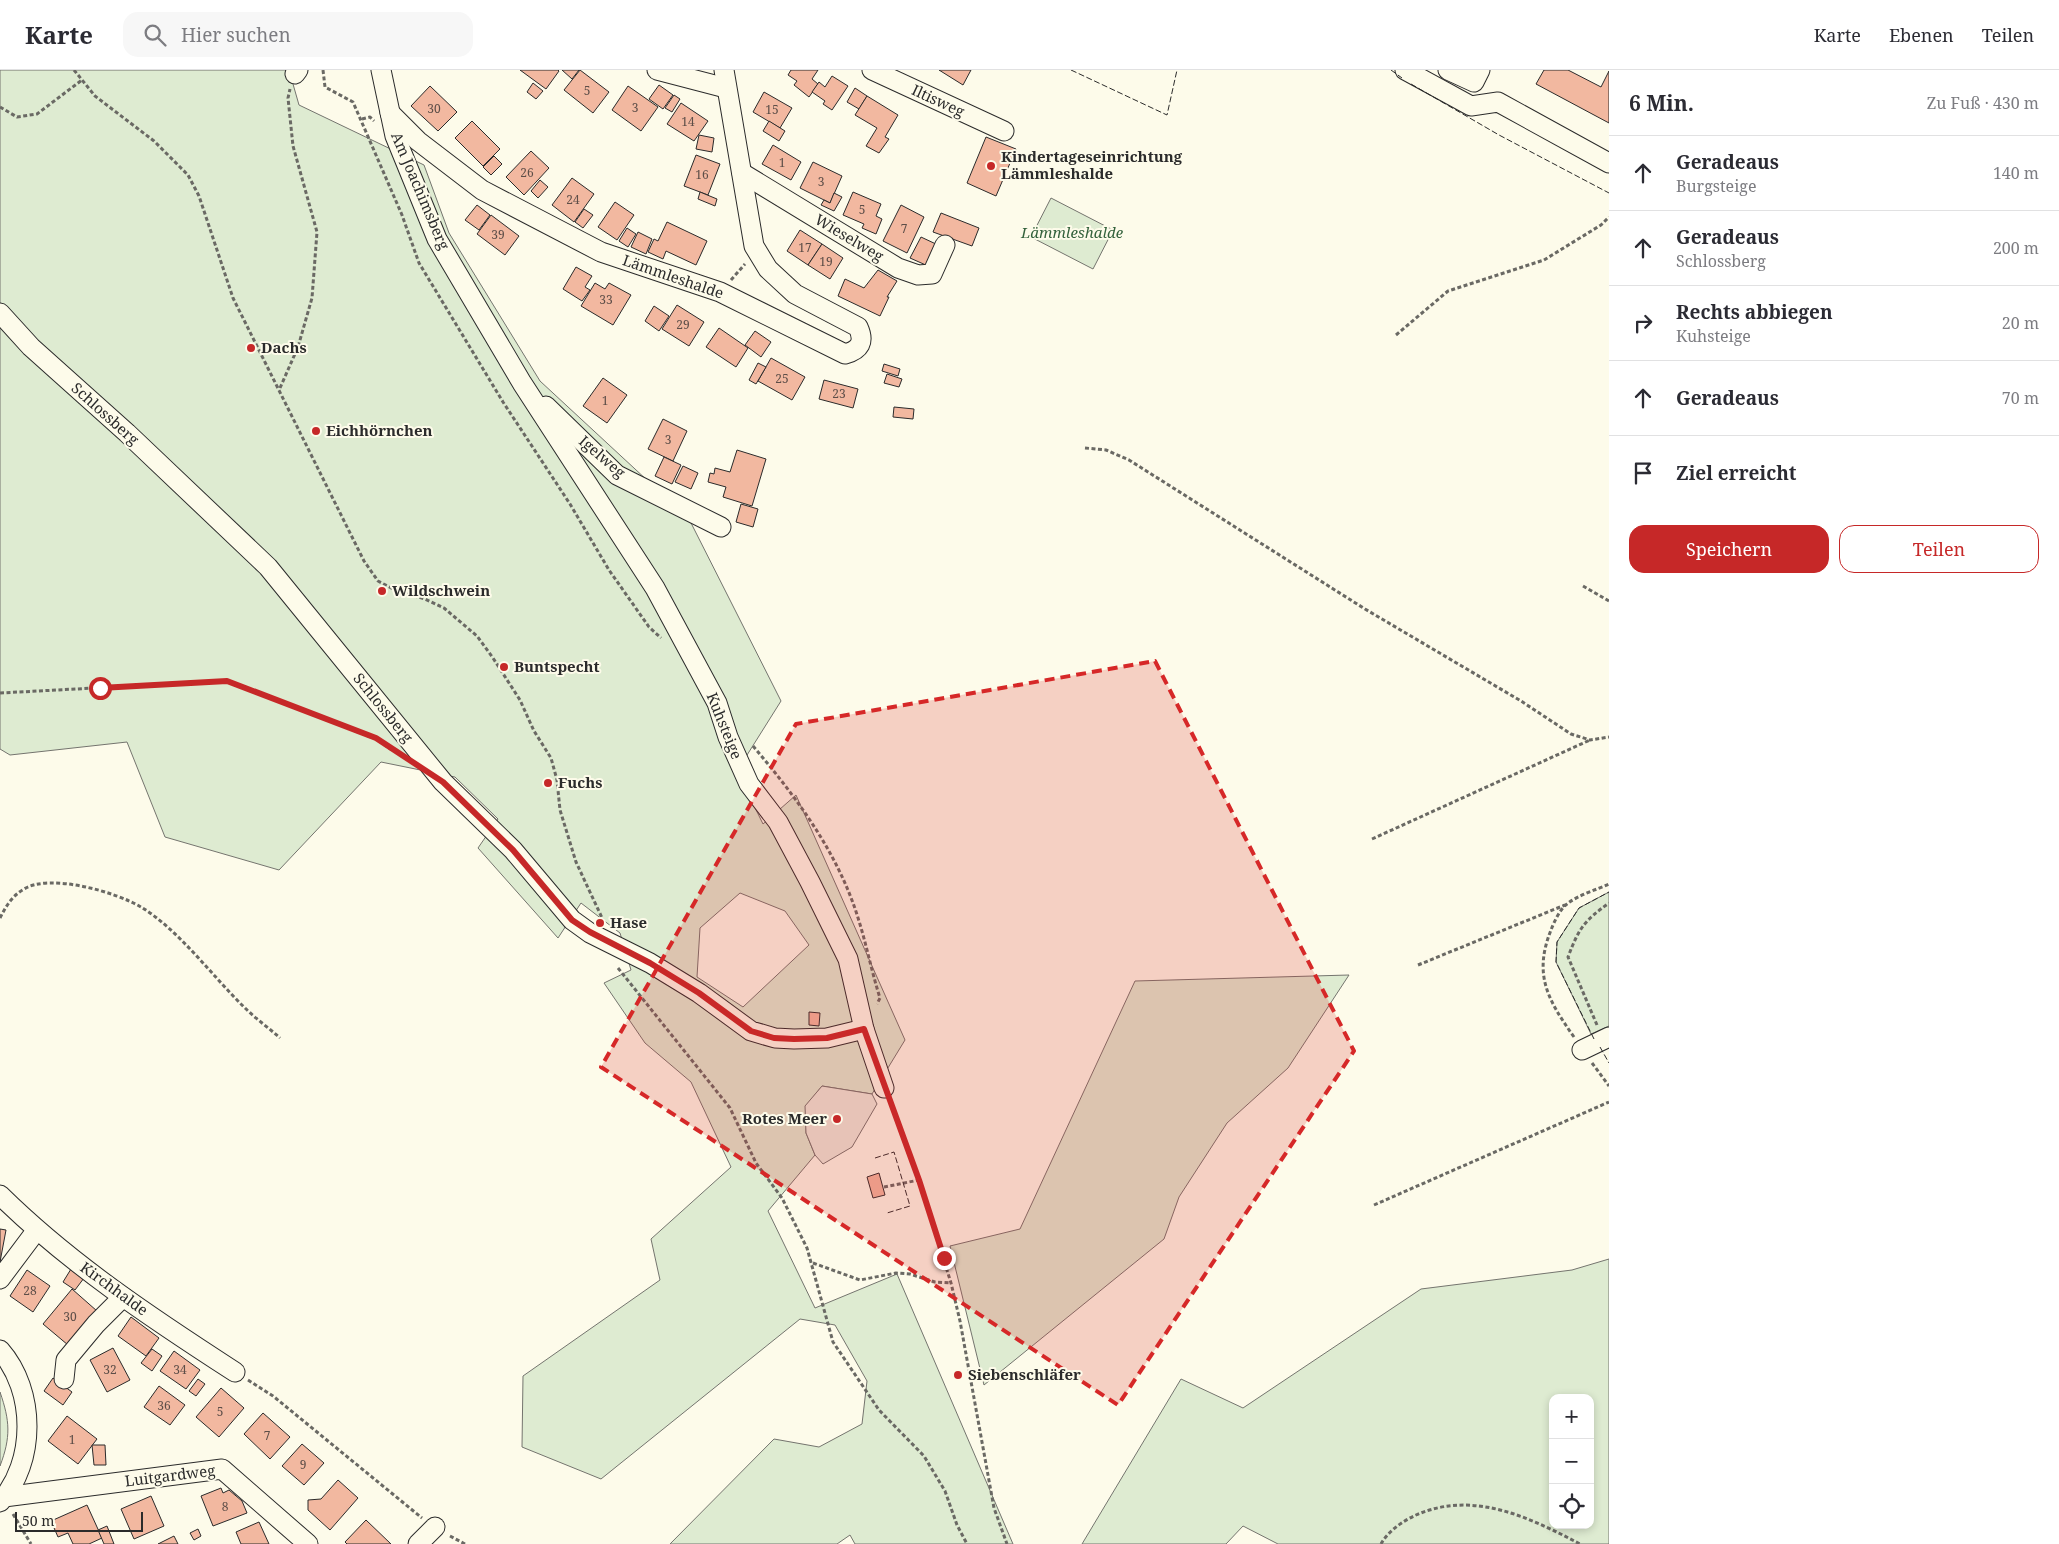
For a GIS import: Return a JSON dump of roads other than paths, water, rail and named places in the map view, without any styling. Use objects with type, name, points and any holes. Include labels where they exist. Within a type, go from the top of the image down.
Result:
[{"type":"street","name":"Am Joachimsberg","points":[[380,70],[395,136],[436,239],[522,383]]},
{"type":"street","points":[[657,70],[725,79]]},
{"type":"street","name":"Iltisweg","points":[[872,70],[1004,131]]},
{"type":"street","points":[[1405,70],[1471,106],[1498,102],[1609,163]]},
{"type":"street","points":[[1449,70],[1474,82],[1480,70]]},
{"type":"street","name":"Lämmleshalde","points":[[390,112],[418,141],[482,190],[601,252],[720,292],[845,354],[855,351],[861,344],[862,336],[858,327],[795,294],[768,269],[754,246],[725,79]]},
{"type":"street","name":"Wieselweg","points":[[742,173],[905,270],[918,275],[932,274],[945,245]]},
{"type":"street","name":"Schlossberg","points":[[0,313],[31,347],[128,433],[268,567],[443,782],[513,850],[572,920],[612,945],[650,963],[699,993],[751,1031],[774,1038],[794,1039],[827,1038],[864,1029]]},
{"type":"street","name":"Igelweg","points":[[522,383],[617,475],[721,527]]},
{"type":"street","name":"Kuhsteige","points":[[522,383],[655,588],[704,677],[717,703],[728,737],[749,784],[778,822],[848,959],[864,1029],[884,1088]]},
{"type":"street","points":[[1582,1050],[1606,1038]]},
{"type":"street","name":"Kirchhalde","points":[[0,1196],[36,1230],[123,1297],[235,1372]]},
{"type":"street","points":[[0,1278],[36,1230]]},
{"type":"street","points":[[64,1379],[66,1360],[96,1324],[123,1297]]},
{"type":"street","points":[[0,1350],[20,1385],[28,1423],[24,1460],[2,1500]]},
{"type":"street","name":"Luitgardweg","points":[[2,1500],[222,1469],[308,1544]]},
{"type":"street","points":[[418,1544],[435,1527]]},
{"type":"place","name":"Kindertageseinrichtung Lämmleshalde","points":[[991,166]]},
{"type":"place","name":"Dachs","points":[[251,348]]},
{"type":"place","name":"Eichhörnchen","points":[[316,431]]},
{"type":"place","name":"Wildschwein","points":[[382,591]]},
{"type":"place","name":"Buntspecht","points":[[504,667]]},
{"type":"place","name":"Fuchs","points":[[548,783]]},
{"type":"place","name":"Hase","points":[[600,923]]},
{"type":"place","name":"Rotes Meer","points":[[837,1119]]},
{"type":"place","name":"Siebenschläfer","points":[[958,1375]]}]
